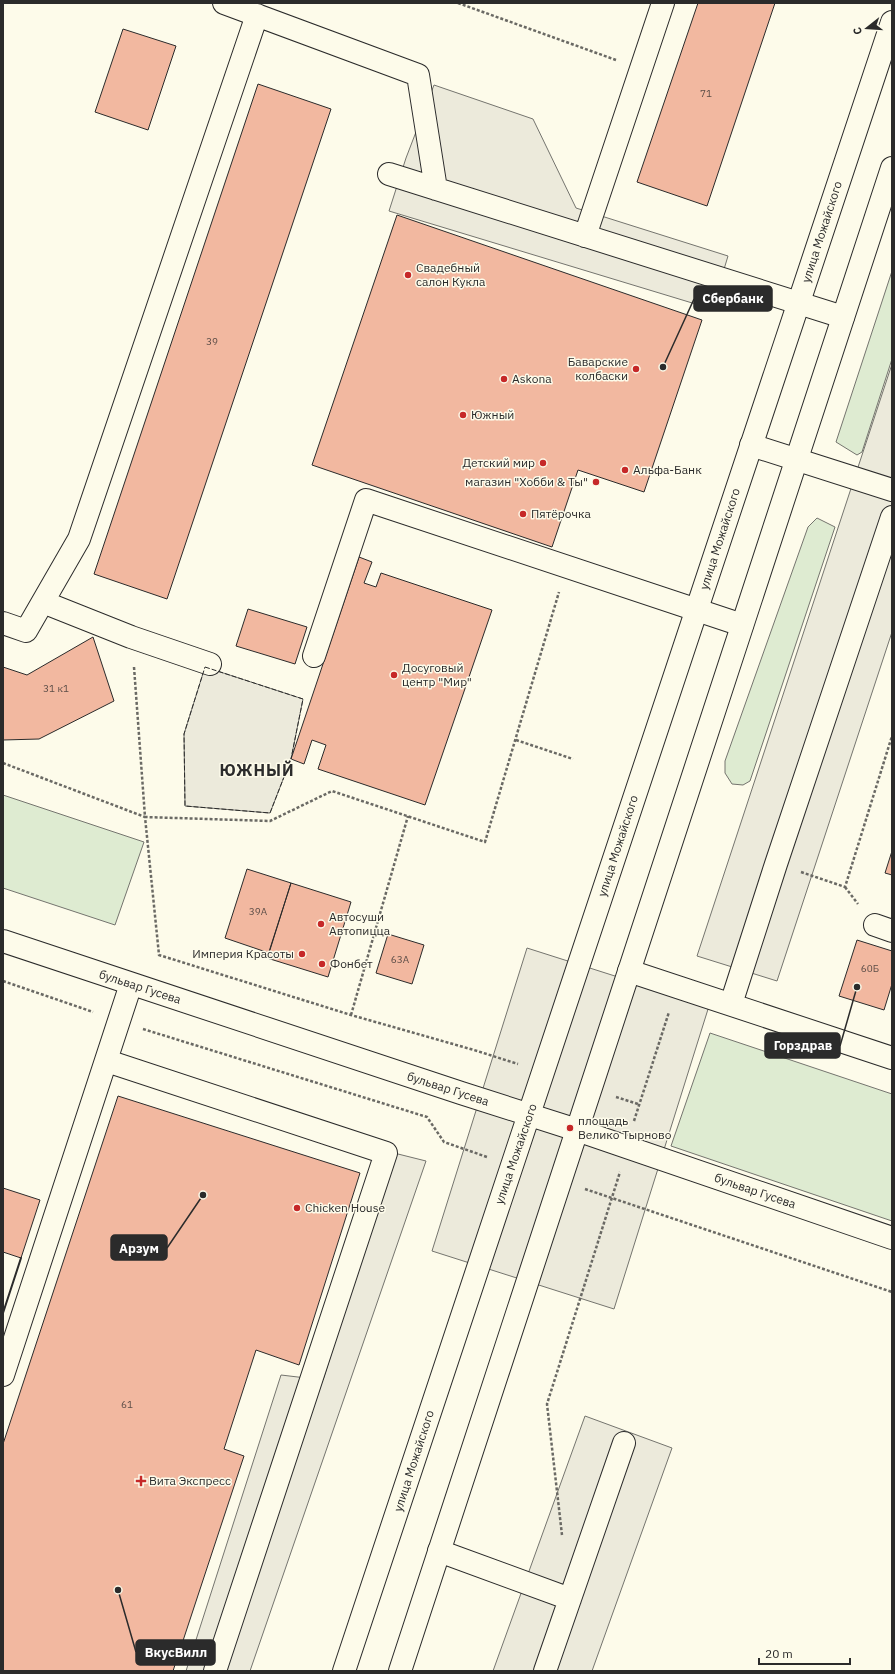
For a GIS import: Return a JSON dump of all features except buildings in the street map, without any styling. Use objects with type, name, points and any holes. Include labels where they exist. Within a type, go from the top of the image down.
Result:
[{"type":"main road","points":[[224,3],[418,75],[436,189]]},
{"type":"main road","points":[[585,236],[663,3]]},
{"type":"main road","points":[[3,623],[26,631],[79,539],[257,16]]},
{"type":"main road","name":"улица Можайского","points":[[344,1671],[892,22]]},
{"type":"main road","points":[[400,1671],[892,168]]},
{"type":"main road","points":[[389,174],[843,317]]},
{"type":"main road","points":[[752,445],[892,490]]},
{"type":"main road","points":[[314,656],[366,500],[742,625]]},
{"type":"main road","points":[[731,1004],[776,864],[892,517]]},
{"type":"main road","points":[[43,602],[131,637],[210,664]]},
{"type":"main road","name":"бульвар Гусева","points":[[3,941],[529,1116],[577,1130],[892,1238]]},
{"type":"main road","points":[[629,971],[892,1058]]},
{"type":"main road","points":[[3,1375],[131,984]]},
{"type":"main road","points":[[106,1061],[386,1153],[215,1671]]},
{"type":"main road","points":[[545,1671],[624,1443]]},
{"type":"main road","points":[[439,1551],[570,1599]]},
{"type":"path","points":[[458,3],[641,69]]},
{"type":"path","points":[[3,763],[145,817],[270,821],[332,791],[485,842],[567,567]]},
{"type":"path","points":[[131,637],[145,817],[159,956],[351,1015],[474,1050]]},
{"type":"path","points":[[776,864],[845,887],[892,736]]},
{"type":"path","points":[[516,740],[573,759]]},
{"type":"path","points":[[351,1015],[408,816]]},
{"type":"path","points":[[3,980],[119,1021],[427,1117],[444,1142],[512,1165]]},
{"type":"path","points":[[562,1537],[547,1404],[628,1148],[638,1104],[678,987]]},
{"type":"path","points":[[561,1180],[892,1292]]},
{"type":"green space","points":[[892,271],[892,359],[862,452],[857,455],[836,442]]},
{"type":"green space","points":[[817,518],[835,527],[750,781],[743,785],[732,784],[725,773],[725,761],[808,527]]},
{"type":"green space","points":[[3,795],[144,842],[115,925],[3,888]]},
{"type":"green space","points":[[710,1033],[892,1094],[892,1221],[671,1146]]},
{"type":"shaded area","points":[[434,85],[533,119],[576,208],[728,256],[712,309],[389,211],[406,158]]},
{"type":"shaded area","points":[[892,364],[892,632],[777,981],[697,956]]},
{"type":"shaded area","points":[[205,667],[303,699],[291,759],[270,813],[185,806],[184,734]]},
{"type":"shaded area","name":"площадь Велико Тырново","points":[[527,948],[709,1006],[614,1309],[432,1251]]},
{"type":"shaded area","points":[[394,1153],[426,1161],[250,1671],[186,1671],[281,1375],[323,1380]]},
{"type":"shaded area","points":[[585,1416],[672,1448],[592,1671],[493,1671]]},
{"type":"fence","points":[[205,667],[303,699],[291,759],[270,813],[185,806],[184,734],[205,667]]},
{"type":"wall","points":[[3,1313],[21,1258]]},
{"type":"place","name":"Свадебный салон Кукла","points":[[408,275]]},
{"type":"place","name":"Сбербанк","points":[[663,367]]},
{"type":"place","name":"Баварские колбаски","points":[[636,369]]},
{"type":"place","name":"Askona","points":[[504,379]]},
{"type":"place","name":"Южный","points":[[463,415]]},
{"type":"place","name":"Детский мир","points":[[543,463]]},
{"type":"place","name":"Альфа-Банк","points":[[625,470]]},
{"type":"place","name":"магазин \"Хобби & Ты\"","points":[[596,482]]},
{"type":"place","name":"Пятёрочка","points":[[523,514]]},
{"type":"place","name":"Досуговый центр \"Мир\"","points":[[394,675]]},
{"type":"place","name":"Автосуши Автопицца","points":[[321,924]]},
{"type":"place","name":"Империя Красоты","points":[[302,954]]},
{"type":"place","name":"Фонбет","points":[[322,964]]},
{"type":"place","name":"Горздрав","points":[[857,987]]},
{"type":"place","name":"площадь Велико Тырново","points":[[570,1128]]},
{"type":"place","name":"Арзум","points":[[203,1195]]},
{"type":"place","name":"Chicken House","points":[[297,1208]]},
{"type":"place","name":"Вита Экспресс","points":[[141,1481]]},
{"type":"place","name":"ВкусВилл","points":[[118,1590]]},
{"type":"district","name":"ЮЖНЫЙ","points":[[257,770]]}]
